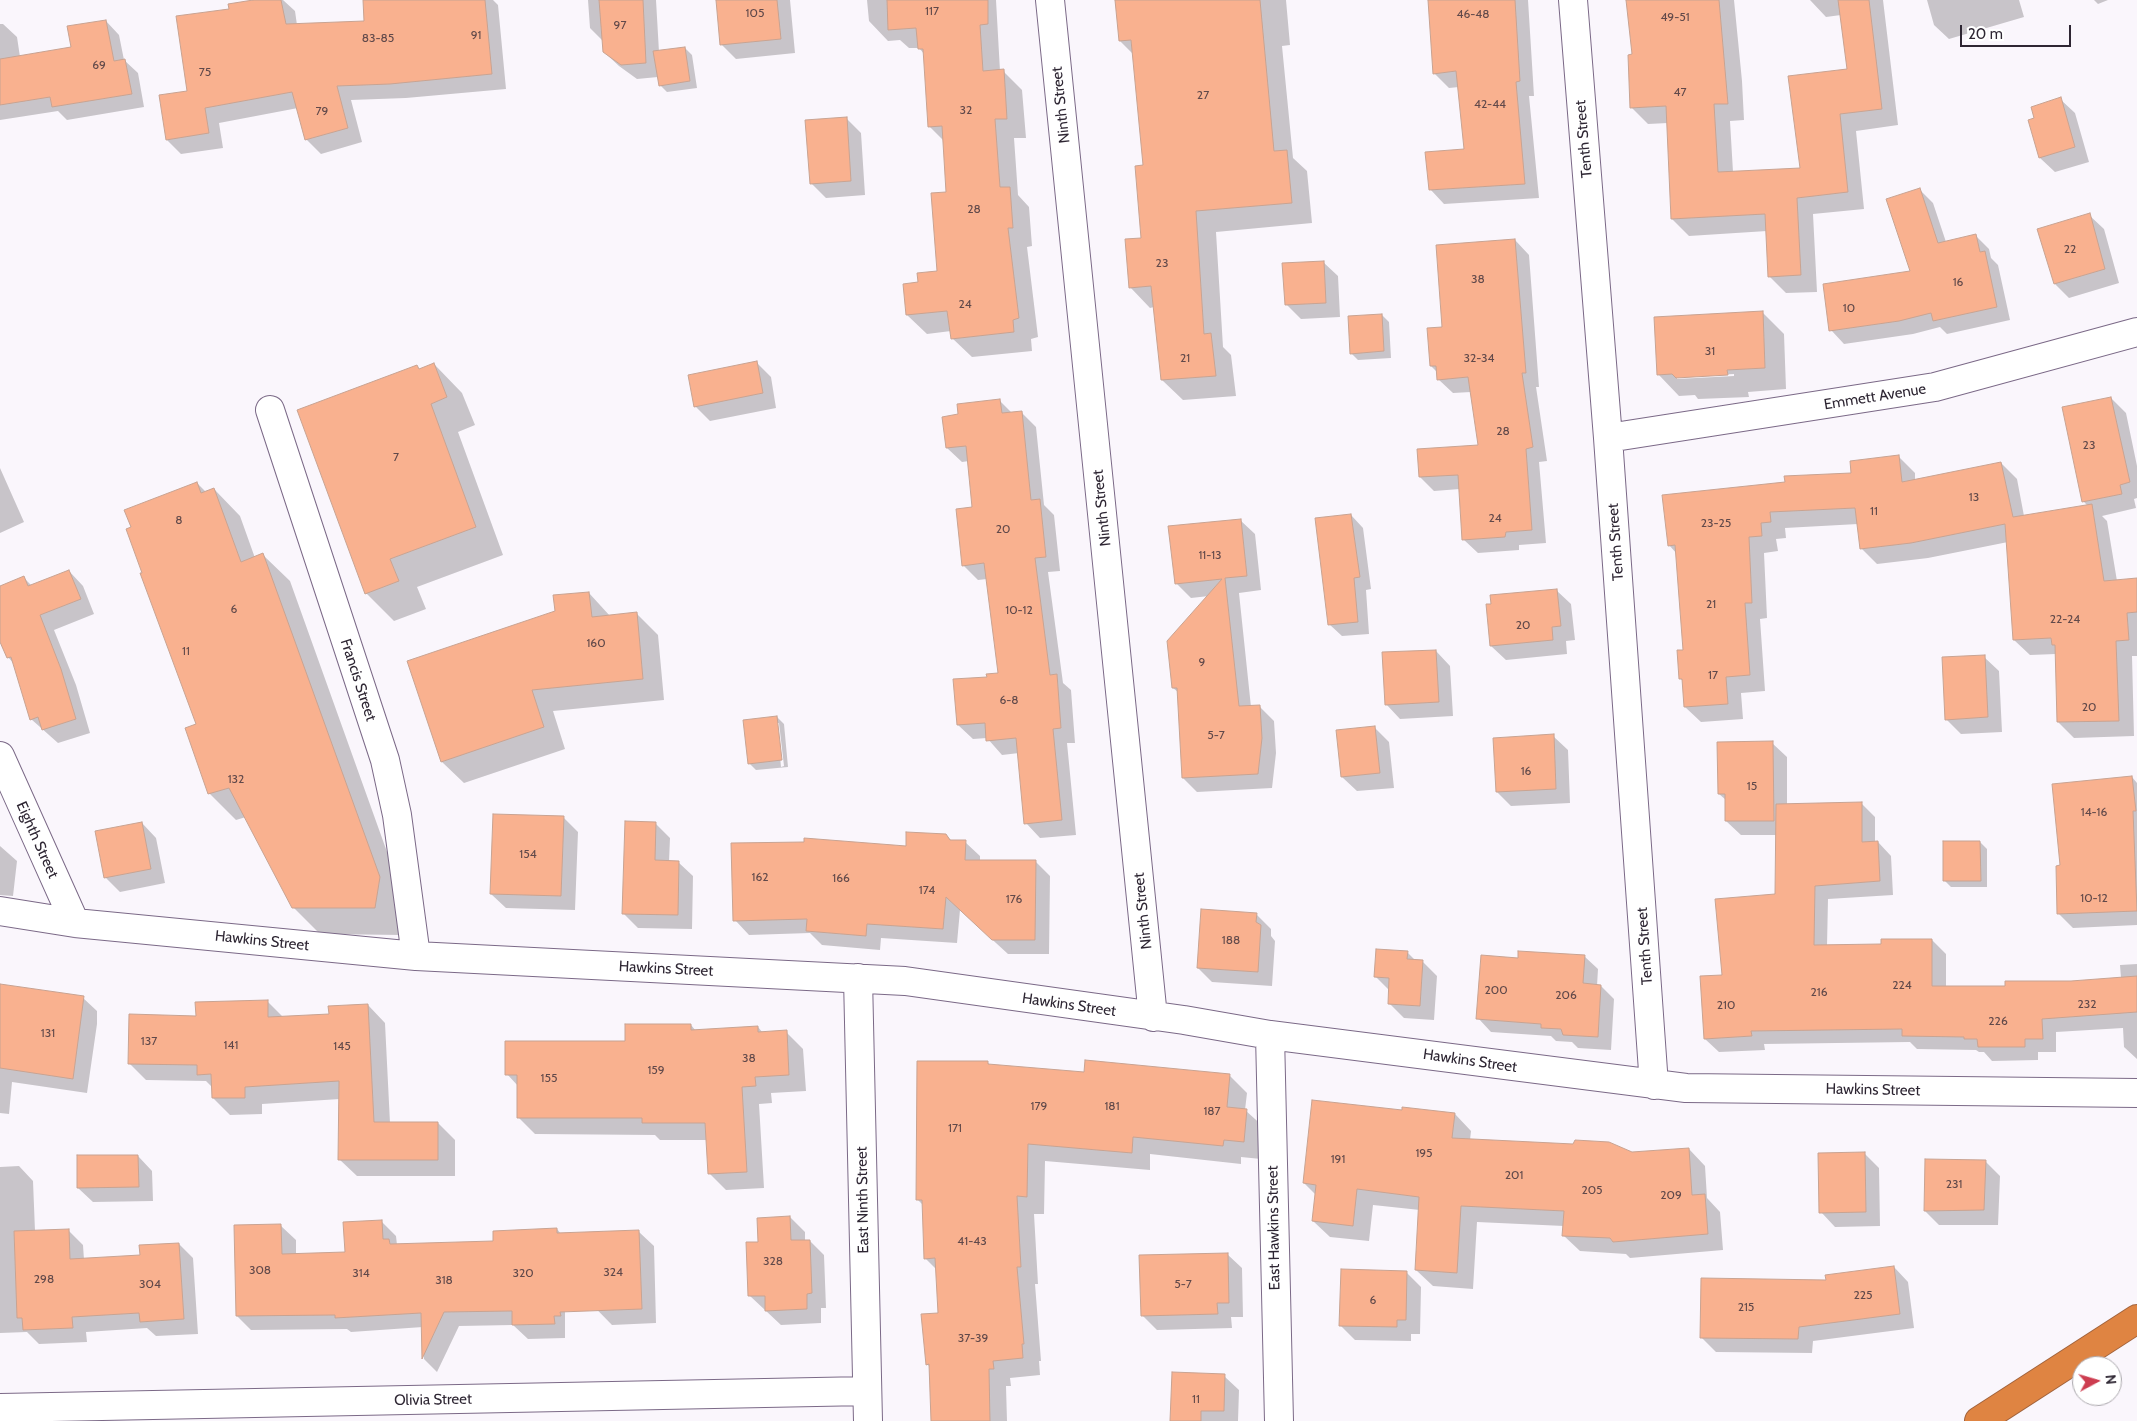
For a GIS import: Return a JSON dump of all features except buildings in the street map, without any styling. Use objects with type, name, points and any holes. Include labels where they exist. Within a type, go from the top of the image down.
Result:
[{"type":"highway","points":[[1979,1421],[2137,1319]]},
{"type":"street","name":"Ninth Street","points":[[1050,0],[1153,1017]]},
{"type":"street","name":"Tenth Street","points":[[1573,0],[1608,438],[1654,1085]]},
{"type":"street","name":"Emmett Avenue","points":[[1608,438],[1935,387],[2137,332]]},
{"type":"street","name":"Francis Street","points":[[270,410],[385,760],[397,815],[416,956]]},
{"type":"street","name":"Eighth Street","points":[[0,756],[75,923]]},
{"type":"street","name":"Hawkins Street","points":[[0,911],[75,923],[416,956],[905,981],[1270,1035],[1686,1088],[2137,1093]]},
{"type":"street","name":"East Ninth Street","points":[[858,978],[868,1421]]},
{"type":"street","name":"East Hawkins Street","points":[[1270,1035],[1279,1421]]},
{"type":"street","name":"Olivia Street","points":[[0,1408],[867,1391]]}]
